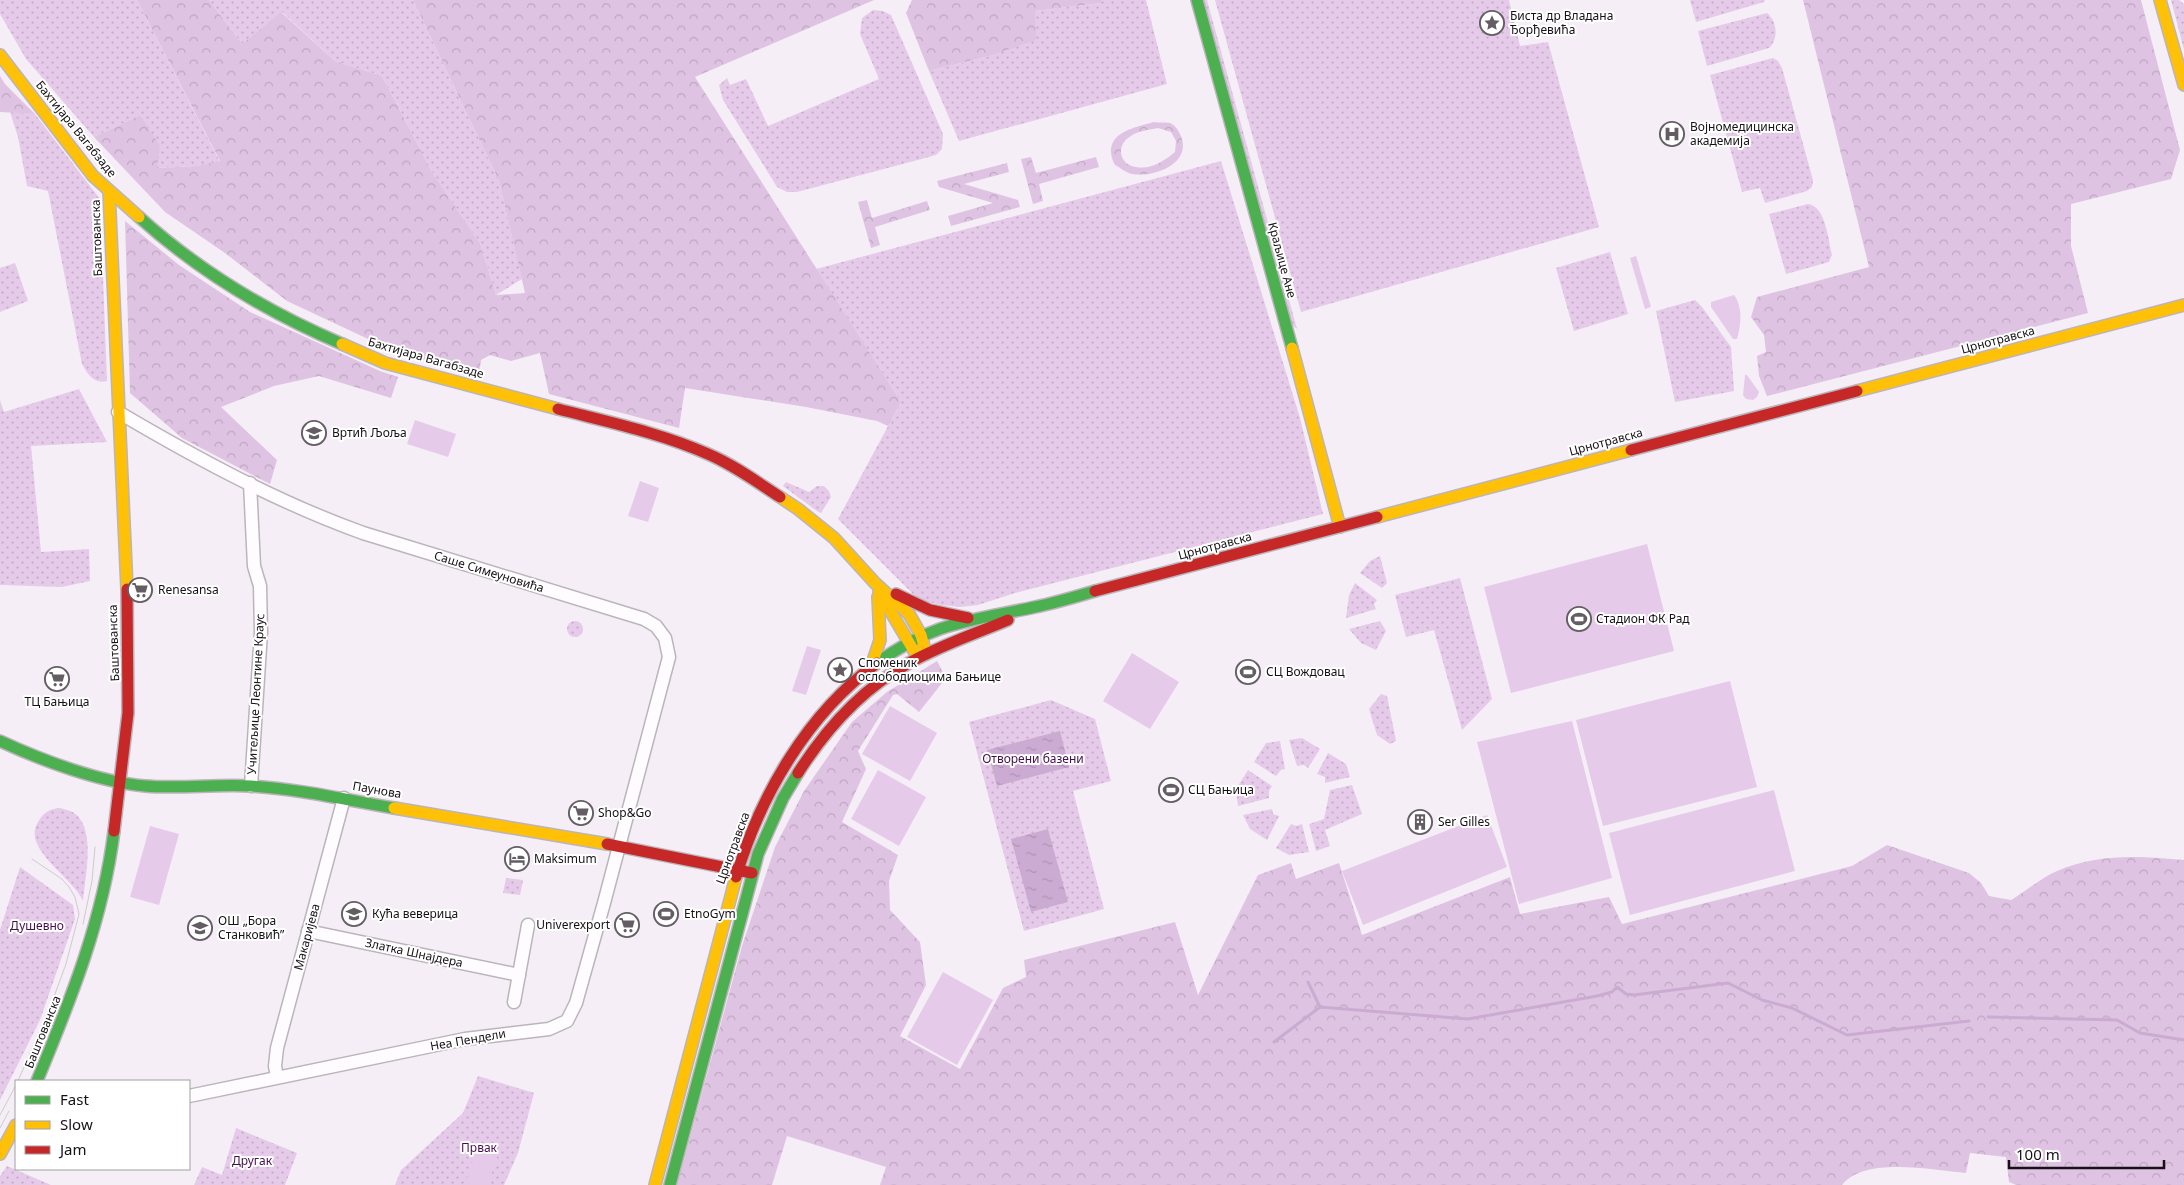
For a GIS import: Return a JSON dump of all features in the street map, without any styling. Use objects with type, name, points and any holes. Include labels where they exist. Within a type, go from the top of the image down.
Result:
[{"type":"main road","name":"Краљице Ане","points":[[1197,0],[1340,527]]},
{"type":"main road","points":[[2160,0],[2184,85]]},
{"type":"main road","name":"Бахтијара Вагабзаде","points":[[0,55],[94,176],[149,226],[206,270],[295,324],[392,365],[660,436],[708,454],[733,467],[798,509],[848,552],[875,583],[909,614],[921,635],[922,656]]},
{"type":"main road","name":"Баштованска","points":[[38,1080],[76,987],[103,900],[128,721],[129,687],[109,191]]},
{"type":"main road","name":"Црнотравска","points":[[655,1185],[738,870],[758,816],[788,762],[835,701],[871,667],[921,635],[978,618],[1036,607],[2184,305]]},
{"type":"main road","points":[[875,583],[933,610],[955,617],[978,618]]},
{"type":"main road","points":[[871,667],[880,640],[880,611],[875,583]]},
{"type":"main road","name":"Бахтијара Вагабзаде","points":[[875,583],[884,602],[909,642],[922,656]]},
{"type":"main road","name":"Црнотравска","points":[[670,1185],[752,873],[763,839],[779,805],[802,766],[824,737],[861,695],[922,656],[1036,607]]},
{"type":"main road","name":"Паунова","points":[[0,741],[36,758],[89,775],[120,782],[170,787],[251,786],[344,798],[619,847],[752,873]]},
{"type":"main road","points":[[0,1154],[15,1129]]},
{"type":"street","name":"Саше Симеуновића","points":[[118,412],[167,441],[296,506],[363,533],[635,616],[656,626],[665,638],[669,657],[619,847]]},
{"type":"street","name":"Учитељице Леонтине Краус","points":[[250,483],[254,566],[260,586],[261,632],[251,786]]},
{"type":"street","name":"Макаријева","points":[[277,1077],[275,1058],[344,798]]},
{"type":"street","name":"Неа Пендели","points":[[190,1096],[465,1039],[549,1029],[564,1023],[576,1003],[619,847]]},
{"type":"street","points":[[514,1002],[528,926]]},
{"type":"street","name":"Златка Шнајдера","points":[[308,931],[519,976]]},
{"type":"green space","points":[[0,0],[137,0],[220,162],[197,166],[156,168],[140,115],[94,137],[26,59],[0,14]]},
{"type":"green space","points":[[137,0],[209,0],[242,44],[281,12],[335,61],[382,76],[432,172],[480,243],[496,295],[525,293],[499,181],[413,0],[874,0],[695,77],[901,402],[888,426],[877,421],[806,407],[685,388],[679,428],[549,394],[540,353],[511,361],[490,355],[481,360],[479,374],[433,363],[383,346],[287,301],[225,253],[165,212],[94,137],[140,115],[160,146],[157,168],[197,166],[220,161]]},
{"type":"green space","points":[[209,0],[413,0],[499,181],[522,279],[496,295],[480,243],[432,172],[382,76],[335,61],[282,12],[242,44]]},
{"type":"green space","points":[[912,0],[1101,0],[1101,3],[1035,11],[1036,40],[989,56],[929,71],[906,13]]},
{"type":"green space","points":[[1101,0],[1146,0],[1167,84],[959,141],[929,71],[989,56],[1035,11],[1101,3]]},
{"type":"green space","points":[[1202,0],[1207,0],[1297,329],[1291,324]]},
{"type":"green space","points":[[1215,0],[1509,0],[1520,46],[1548,42],[1599,227],[1301,312]]},
{"type":"green space","points":[[1690,0],[1765,0],[1764,2],[1696,22]]},
{"type":"green space","points":[[1803,0],[2141,0],[2180,150],[2171,179],[2071,204],[2071,246],[2088,313],[1767,396],[1759,376],[1757,356],[1766,352],[1764,335],[1751,317],[1757,297],[1869,267]]},
{"type":"green space","points":[[2171,0],[2179,0],[2184,4],[2184,50]]},
{"type":"green space","points":[[873,10],[883,11],[891,15],[943,134],[942,149],[936,155],[797,192],[787,192],[777,187],[723,100],[719,85],[727,78],[730,85],[746,79],[768,126],[879,79],[860,34],[862,18]]},
{"type":"green space","points":[[1767,13],[1773,21],[1776,30],[1774,40],[1769,48],[1707,66],[1698,31]]},
{"type":"green space","points":[[1773,58],[1778,61],[1782,68],[1813,180],[1812,187],[1807,191],[1765,203],[1760,188],[1742,192],[1710,75]]},
{"type":"green space","points":[[0,76],[5,84],[35,114],[0,112]]},
{"type":"green space","points":[[10,112],[35,114],[100,199],[107,381],[102,382],[92,378],[82,364],[48,191],[27,186],[18,137]]},
{"type":"green space","points":[[1154,122],[1170,123],[1177,129],[1183,144],[1182,153],[1177,160],[1161,170],[1142,175],[1126,172],[1115,165],[1111,154],[1115,139],[1128,130]],"holes":[[[1158,128],[1171,132],[1176,141],[1175,152],[1162,161],[1142,168],[1131,166],[1123,159],[1122,146],[1131,136],[1142,131]]]},
{"type":"green space","points":[[1031,157],[1036,173],[1096,157],[1099,167],[1039,184],[1043,201],[1033,204],[1021,159]]},
{"type":"green space","points":[[1221,161],[1300,418],[1323,514],[1015,593],[978,605],[960,607],[941,605],[918,599],[838,519],[901,402],[816,269]]},
{"type":"green space","points":[[1007,163],[1009,172],[964,184],[1018,200],[1020,207],[951,226],[948,216],[993,203],[939,187],[937,181]]},
{"type":"green space","points":[[867,200],[872,218],[927,201],[930,210],[875,227],[880,245],[871,248],[858,202]]},
{"type":"green space","points":[[1808,204],[1814,206],[1822,217],[1832,255],[1829,262],[1786,274],[1769,214]]},
{"type":"green space","points":[[125,221],[179,265],[250,312],[380,371],[398,377],[391,398],[319,376],[274,386],[221,407],[277,460],[270,484],[182,438],[130,393]]},
{"type":"green space","points":[[1610,252],[1628,314],[1574,331],[1556,268]]},
{"type":"green space","points":[[1636,256],[1651,307],[1645,309],[1630,258]]},
{"type":"green space","points":[[15,263],[28,301],[0,312],[0,268]]},
{"type":"green space","points":[[1734,295],[1739,305],[1740,316],[1737,339],[1733,339],[1711,307],[1711,302]]},
{"type":"green space","points":[[1695,300],[1731,347],[1734,391],[1675,402],[1656,311]]},
{"type":"green space","points":[[1745,375],[1747,375],[1759,392],[1753,400],[1746,399],[1743,395]]},
{"type":"green space","points":[[79,389],[107,442],[31,446],[41,552],[89,549],[90,581],[62,587],[0,585],[0,400],[4,412]]},
{"type":"green space","points":[[415,420],[456,434],[448,457],[407,444]]},
{"type":"green space","points":[[640,481],[659,488],[648,522],[628,516]]},
{"type":"green space","points":[[786,482],[809,492],[817,486],[824,486],[829,491],[831,497],[821,513],[783,486]]},
{"type":"green space","name":"Стадион ФК Рад","points":[[1647,544],[1674,651],[1511,693],[1484,587]]},
{"type":"green space","points":[[1380,556],[1387,583],[1382,588],[1360,573],[1370,561]]},
{"type":"green space","points":[[1460,578],[1492,699],[1462,730],[1434,630],[1406,637],[1395,595]]},
{"type":"green space","points":[[1355,583],[1377,600],[1374,604],[1376,609],[1346,618],[1349,595]]},
{"type":"green space","points":[[575,621],[581,623],[583,629],[581,635],[575,637],[569,635],[567,629],[569,623]]},
{"type":"green space","points":[[1380,621],[1386,631],[1376,650],[1361,643],[1349,629]]},
{"type":"green space","points":[[807,646],[821,650],[806,695],[792,691]]},
{"type":"green space","points":[[1132,653],[1179,682],[1150,729],[1103,701]]},
{"type":"green space","points":[[937,661],[946,678],[919,712],[897,694],[893,695],[858,751],[866,769],[842,822],[898,855],[889,881],[890,910],[920,942],[926,985],[900,1036],[960,1069],[1003,988],[1026,977],[1024,960],[1175,922],[1198,995],[1258,875],[1291,863],[1296,879],[1339,863],[1362,935],[1510,877],[1520,914],[1609,897],[1622,924],[1852,866],[1887,845],[1969,873],[1981,883],[1989,896],[2011,900],[2057,871],[2089,861],[2120,857],[2184,860],[2184,1185],[2016,1185],[2009,1182],[2006,1157],[1970,1153],[1966,1173],[1918,1168],[1882,1168],[1866,1170],[1852,1176],[1842,1185],[880,1185],[886,1167],[787,1136],[772,1185],[677,1185],[742,946],[775,847],[804,791],[852,722],[887,692]]},
{"type":"green space","points":[[1730,681],[1757,787],[1603,826],[1576,720]]},
{"type":"green space","points":[[1381,694],[1387,696],[1396,741],[1390,744],[1377,735],[1369,709]]},
{"type":"green space","name":"Отворени базени","points":[[1051,700],[1095,719],[1111,781],[1073,791],[1104,909],[1024,931],[969,722]]},
{"type":"green space","points":[[890,706],[937,733],[910,781],[862,754]]},
{"type":"green space","points":[[1572,721],[1612,878],[1519,904],[1477,742]]},
{"type":"green space","points":[[1302,738],[1320,749],[1308,768],[1304,765],[1297,766],[1289,740]]},
{"type":"green space","points":[[1280,741],[1285,769],[1281,770],[1276,776],[1254,762],[1266,743]]},
{"type":"green space","points":[[1328,753],[1346,764],[1350,777],[1325,783],[1325,777],[1317,774]]},
{"type":"green space","points":[[878,770],[926,797],[899,846],[851,819]]},
{"type":"green space","points":[[1248,770],[1272,786],[1269,791],[1269,798],[1238,806],[1236,789]]},
{"type":"green space","points":[[1352,785],[1362,814],[1325,830],[1330,846],[1316,851],[1309,824],[1324,819],[1330,790]]},
{"type":"green space","points":[[1774,790],[1795,871],[1630,915],[1609,833]]},
{"type":"green space","points":[[60,808],[71,811],[78,816],[87,837],[88,859],[83,901],[78,892],[42,853],[37,842],[35,832],[40,819],[45,813]]},
{"type":"green space","points":[[1272,809],[1273,814],[1279,816],[1267,840],[1250,829],[1243,815]]},
{"type":"green space","points":[[1487,815],[1507,867],[1363,925],[1342,871]]},
{"type":"green space","points":[[1291,824],[1296,826],[1302,824],[1309,852],[1289,855],[1276,848]]},
{"type":"green space","points":[[150,826],[179,834],[159,905],[130,897]]},
{"type":"green space","name":"Душевно","points":[[20,867],[73,905],[75,919],[40,1020],[0,1100],[0,930]]},
{"type":"green space","points":[[506,878],[523,880],[520,895],[503,893]]},
{"type":"green space","points":[[943,972],[993,1000],[957,1065],[907,1037]]},
{"type":"green space","name":"Првак","points":[[478,1076],[534,1093],[518,1153],[504,1185],[395,1185],[401,1170],[463,1113]]},
{"type":"green space","name":"Другак","points":[[236,1128],[297,1153],[285,1185],[194,1185],[202,1167],[222,1175]]},
{"type":"green space","points":[[477,1147],[498,1154],[488,1185],[465,1185]]},
{"type":"green space","points":[[7,1166],[51,1185],[0,1185],[0,1176]]},
{"type":"water","points":[[1060,731],[1069,767],[997,786],[987,750]]},
{"type":"water","points":[[1048,829],[1068,902],[1031,912],[1011,839]]},
{"type":"waterway","points":[[1308,982],[1320,1007]]},
{"type":"waterway","points":[[1274,1042],[1320,1007],[1468,1019],[1597,996],[1612,992],[1617,987],[1626,994],[1634,995],[1728,983],[1762,1000],[1792,1008],[1847,1035],[1969,1021]]},
{"type":"waterway","points":[[1988,1017],[2117,1020],[2140,1033],[2184,1040]]},
{"type":"tram line","points":[[83,924],[92,881],[95,847]]},
{"type":"tram line","points":[[18,1080],[66,964],[79,914],[75,897],[69,887],[62,879],[32,859]]},
{"type":"tram line","points":[[0,1115],[15,1087]]},
{"type":"tram line","points":[[0,1128],[9,1111]]},
{"type":"traffic: fast","points":[[1197,0],[1292,348]]},
{"type":"traffic: fast","points":[[139,217],[210,273],[288,319],[342,344]]},
{"type":"traffic: fast","points":[[877,663],[897,649],[934,631],[971,620],[1050,604],[1095,591]]},
{"type":"traffic: fast","points":[[0,741],[71,769],[127,784],[158,787],[269,787],[394,808]]},
{"type":"traffic: fast","points":[[670,1185],[758,854],[783,798],[798,773]]},
{"type":"traffic: fast","points":[[37,1080],[62,1020],[94,928],[109,864],[114,831]]},
{"type":"traffic: slow","points":[[2160,0],[2184,85]]},
{"type":"traffic: slow","points":[[0,55],[93,176],[139,217]]},
{"type":"traffic: slow","points":[[109,191],[127,589]]},
{"type":"traffic: slow","points":[[1857,391],[2184,305]]},
{"type":"traffic: slow","points":[[342,344],[385,363],[558,409]]},
{"type":"traffic: slow","points":[[1292,348],[1340,527]]},
{"type":"traffic: slow","points":[[1377,517],[1631,450]]},
{"type":"traffic: slow","points":[[780,497],[834,538],[875,583],[909,614],[921,635],[926,654]]},
{"type":"traffic: slow","points":[[879,592],[914,651]]},
{"type":"traffic: slow","points":[[871,667],[880,640],[878,597]]},
{"type":"traffic: slow","points":[[394,808],[607,844]]},
{"type":"traffic: slow","points":[[655,1185],[736,877]]},
{"type":"traffic: slow","points":[[0,1154],[15,1127]]},
{"type":"traffic: jam","points":[[1631,450],[1857,391]]},
{"type":"traffic: jam","points":[[558,409],[634,428],[708,454],[727,463],[780,497]]},
{"type":"traffic: jam","points":[[1095,591],[1377,517]]},
{"type":"traffic: jam","points":[[114,831],[128,713],[127,589]]},
{"type":"traffic: jam","points":[[896,594],[930,610],[968,618]]},
{"type":"traffic: jam","points":[[798,773],[833,725],[861,697],[892,673],[946,645],[1008,620]]},
{"type":"traffic: jam","points":[[736,877],[758,817],[789,759],[829,707],[877,663]]},
{"type":"traffic: jam","points":[[607,844],[752,873]]},
{"type":"place","name":"Биста др Владана Ђорђевића","points":[[1492,23]]},
{"type":"place","name":"Војномедицинска академија","points":[[1672,134]]},
{"type":"place","name":"Вртић Љоља","points":[[314,433]]},
{"type":"place","name":"Renesansa","points":[[140,590]]},
{"type":"place","name":"Стадион ФК Рад","points":[[1579,619]]},
{"type":"place","name":"Споменик ослободиоцима Бањице","points":[[840,670]]},
{"type":"place","name":"СЦ Вождовац","points":[[1248,672]]},
{"type":"place","name":"ТЦ Бањица","points":[[57,679]]},
{"type":"place","name":"СЦ Бањица","points":[[1171,790]]},
{"type":"place","name":"Shop&Go","points":[[581,813]]},
{"type":"place","name":"Ser Gilles","points":[[1420,822]]},
{"type":"place","name":"Maksimum","points":[[517,859]]},
{"type":"place","name":"Кућа веверица","points":[[354,914]]},
{"type":"place","name":"EtnoGym","points":[[666,914]]},
{"type":"place","name":"Univerexport","points":[[627,925]]},
{"type":"place","name":"ОШ „Бора Станковић”","points":[[200,928]]}]
